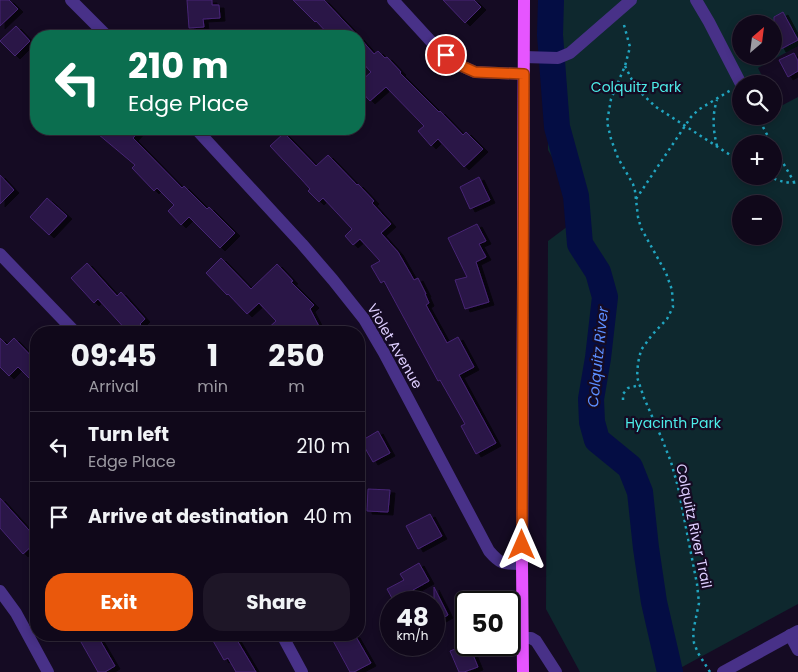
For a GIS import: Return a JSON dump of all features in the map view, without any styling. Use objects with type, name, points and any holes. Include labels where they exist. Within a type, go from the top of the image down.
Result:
[{"type":"main road","points":[[523,672],[524,0]]},
{"type":"street","points":[[71,0],[101,30]]},
{"type":"street","points":[[393,0],[437,48],[455,63],[475,72],[524,74]]},
{"type":"street","points":[[524,56],[552,58],[570,52],[631,0]]},
{"type":"street","points":[[696,0],[709,22],[732,75]]},
{"type":"street","name":"Violet Avenue","points":[[202,135],[334,280],[364,319],[489,551],[497,560],[506,564],[522,564]]},
{"type":"street","points":[[0,254],[69,326]]},
{"type":"street","points":[[0,591],[16,613],[30,639]]},
{"type":"street","points":[[723,672],[794,633],[798,650]]},
{"type":"street","points":[[522,638],[531,638],[536,641],[556,672]]},
{"type":"street","points":[[31,641],[48,672]]},
{"type":"street","points":[[285,641],[302,672]]},
{"type":"path","name":"Colquitz River Trail","points":[[618,13],[626,30],[630,47],[625,66],[611,99],[608,122],[611,139],[618,158],[633,184],[641,228],[666,273],[672,290],[673,307],[667,319],[641,350],[637,377],[671,462],[678,487],[699,603],[693,632],[694,643],[710,672]]},
{"type":"path","points":[[625,66],[641,93],[656,107],[732,156]]},
{"type":"path","points":[[636,199],[685,126],[698,110],[732,90]]},
{"type":"path","points":[[717,147],[713,123],[714,110],[718,98]]},
{"type":"path","points":[[782,161],[794,182]]},
{"type":"path","points":[[782,182],[798,182]]},
{"type":"path","points":[[623,400],[623,394],[628,388],[640,385]]},
{"type":"green space","name":"Hyacinth Park","points":[[549,0],[798,0],[798,46],[782,55],[782,15],[732,15],[732,65],[763,65],[758,68],[762,75],[732,75],[732,125],[782,125],[782,105],[798,97],[798,604],[673,672],[580,672],[546,609],[548,241],[584,214],[548,150]]},
{"type":"building","points":[[0,0],[9,0],[18,9],[0,26]]},
{"type":"building","points":[[187,0],[212,0],[212,5],[219,5],[220,18],[203,19],[204,27],[189,28]]},
{"type":"building","points":[[293,0],[324,0],[352,30],[324,30]]},
{"type":"building","points":[[443,0],[474,0],[481,7],[465,23]]},
{"type":"building","points":[[783,12],[798,40],[782,48],[782,15],[778,15]]},
{"type":"building","points":[[16,26],[30,41],[15,56],[0,41]]},
{"type":"building","points":[[365,44],[374,54],[378,51],[385,58],[387,57],[400,73],[463,135],[466,132],[483,149],[464,167],[438,139],[431,146],[418,131],[424,126],[386,87],[370,101],[365,96],[365,78],[371,72],[365,66]]},
{"type":"building","points":[[794,53],[798,61],[798,71],[788,77],[782,65],[782,59]]},
{"type":"building","points":[[99,135],[136,135],[133,138],[182,188],[184,186],[207,209],[209,207],[235,233],[220,248],[189,217],[181,225],[168,211],[174,205],[157,188],[154,191],[132,168],[135,165]]},
{"type":"building","points":[[282,135],[286,135],[316,166],[328,155],[374,201],[372,203],[391,224],[381,233],[398,252],[414,280],[418,278],[429,303],[426,305],[447,343],[458,337],[474,367],[459,375],[496,443],[476,454],[461,426],[465,424],[440,380],[438,381],[384,281],[381,283],[371,266],[380,261],[360,239],[353,245],[345,236],[352,229],[323,198],[319,202],[308,191],[310,189],[270,146]]},
{"type":"building","points":[[0,175],[14,190],[0,204]]},
{"type":"building","points":[[479,177],[490,200],[470,209],[460,187]]},
{"type":"building","points":[[47,198],[67,216],[49,235],[30,217]]},
{"type":"building","points":[[477,224],[486,241],[479,244],[486,257],[476,262],[489,302],[465,309],[455,280],[467,277],[448,238]]},
{"type":"building","points":[[221,258],[251,289],[277,264],[293,281],[291,282],[314,305],[310,309],[319,326],[271,326],[276,321],[259,303],[247,314],[206,273]]},
{"type":"building","points":[[87,263],[117,296],[121,292],[145,319],[140,324],[142,326],[123,326],[98,299],[94,303],[71,278]]},
{"type":"building","points":[[0,338],[7,345],[14,338],[30,355],[30,379],[18,367],[9,376],[0,367]]},
{"type":"building","points":[[378,431],[390,453],[373,462],[365,448],[365,439]]},
{"type":"building","points":[[368,489],[390,490],[388,512],[367,511]]},
{"type":"building","points":[[0,498],[30,531],[30,548],[23,554],[0,528]]},
{"type":"building","points":[[430,514],[442,536],[418,549],[406,526]]},
{"type":"building","points":[[419,563],[429,581],[414,591],[388,591],[387,589],[404,580],[400,574]]},
{"type":"building","points":[[80,641],[100,641],[115,666],[105,672],[98,672]]},
{"type":"building","points":[[213,641],[238,641],[256,672],[236,672],[228,658],[224,660]]},
{"type":"building","points":[[333,641],[358,641],[371,663],[354,672],[350,672]]},
{"type":"building","points":[[455,649],[455,656],[474,656],[478,667],[459,672],[450,651]]},
{"type":"waterway","name":"Colquitz River","points":[[551,0],[550,35],[557,127],[576,196],[580,244],[598,272],[605,297],[591,399],[592,422],[597,440],[630,467],[640,492],[654,602],[670,672]]},
{"type":"route","points":[[446,55],[455,63],[475,72],[524,74],[522,545]]},
{"type":"park label","name":"Colquitz Park","points":[[636,87]]}]
